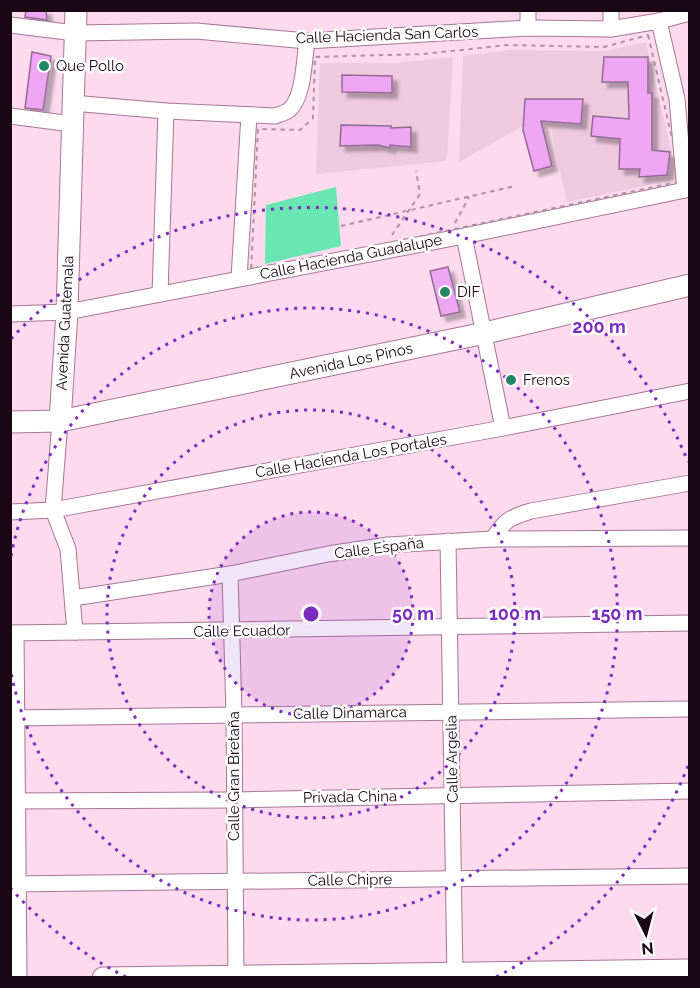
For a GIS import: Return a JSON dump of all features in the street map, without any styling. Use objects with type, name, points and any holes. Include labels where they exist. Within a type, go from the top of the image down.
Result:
[{"type":"street","name":"Avenida Guatemala","points":[[75,632],[68,549],[53,510],[67,312],[76,10]]},
{"type":"street","points":[[528,10],[528,28]]},
{"type":"street","points":[[611,10],[611,29]]},
{"type":"street","name":"Calle Hacienda San Carlos","points":[[10,25],[75,33],[195,31],[307,41],[528,28],[611,29],[690,13]]},
{"type":"street","points":[[659,21],[683,97],[687,190]]},
{"type":"street","points":[[10,116],[166,111],[275,116],[288,112],[296,103],[307,41]]},
{"type":"street","points":[[160,294],[166,111]]},
{"type":"street","points":[[239,278],[249,115]]},
{"type":"street","name":"Calle Hacienda Guadalupe","points":[[10,314],[67,312],[458,233],[687,190]]},
{"type":"street","points":[[458,233],[486,333],[503,428]]},
{"type":"street","name":"Avenida Los Pinos","points":[[10,422],[60,421],[486,333],[690,285]]},
{"type":"street","name":"Calle Hacienda Los Portales","points":[[10,512],[53,510],[688,396]]},
{"type":"street","points":[[493,539],[501,525],[513,517],[531,511],[690,483]]},
{"type":"street","name":"Calle España","points":[[73,598],[230,574],[388,545],[493,539],[690,538]]},
{"type":"street","name":"Calle Argelia","points":[[448,541],[455,975]]},
{"type":"street","name":"Calle Gran Bretaña","points":[[230,574],[234,714],[236,976]]},
{"type":"street","name":"Calle Ecuador","points":[[13,633],[690,623]]},
{"type":"street","points":[[13,633],[14,884],[19,978]]},
{"type":"street","name":"Calle Dinamarca","points":[[14,718],[690,709]]},
{"type":"street","name":"Privada China","points":[[14,801],[234,800],[690,791]]},
{"type":"street","name":"Calle Chipre","points":[[14,884],[690,876]]},
{"type":"street","points":[[103,978],[668,974],[690,970]]},
{"type":"path","points":[[648,35],[681,181],[458,233],[388,243],[251,272],[258,129],[300,130],[313,118],[315,57],[424,54],[507,45],[604,46],[648,35]]},
{"type":"path","points":[[388,243],[420,194],[416,171]]},
{"type":"path","points":[[341,225],[515,186]]},
{"type":"path","points":[[458,233],[469,197]]},
{"type":"shaded area","points":[[646,42],[678,179],[567,202],[550,125],[525,125],[459,162],[463,56],[509,50],[605,51]]},
{"type":"shaded area","points":[[453,57],[447,161],[316,174],[320,63],[396,63]]},
{"type":"green space","points":[[336,187],[341,246],[265,264],[266,205]]},
{"type":"building","points":[[26,10],[46,10],[47,20],[25,17]]},
{"type":"building","points":[[32,52],[51,56],[43,110],[25,108]]},
{"type":"building","points":[[604,57],[648,57],[648,93],[652,93],[652,150],[670,152],[667,175],[639,177],[640,169],[619,169],[620,139],[591,136],[593,116],[629,119],[628,82],[602,82]]},
{"type":"building","points":[[342,75],[392,76],[392,93],[342,92]]},
{"type":"building","points":[[525,99],[583,99],[581,124],[541,121],[552,166],[534,171],[523,130]]},
{"type":"building","points":[[341,125],[411,127],[411,147],[340,146]]},
{"type":"building","name":"DIF","points":[[448,267],[460,312],[441,316],[430,271]]},
{"type":"place","name":"Que Pollo","points":[[44,66]]},
{"type":"place","name":"DIF","points":[[445,292]]},
{"type":"place","name":"Frenos","points":[[511,380]]}]
